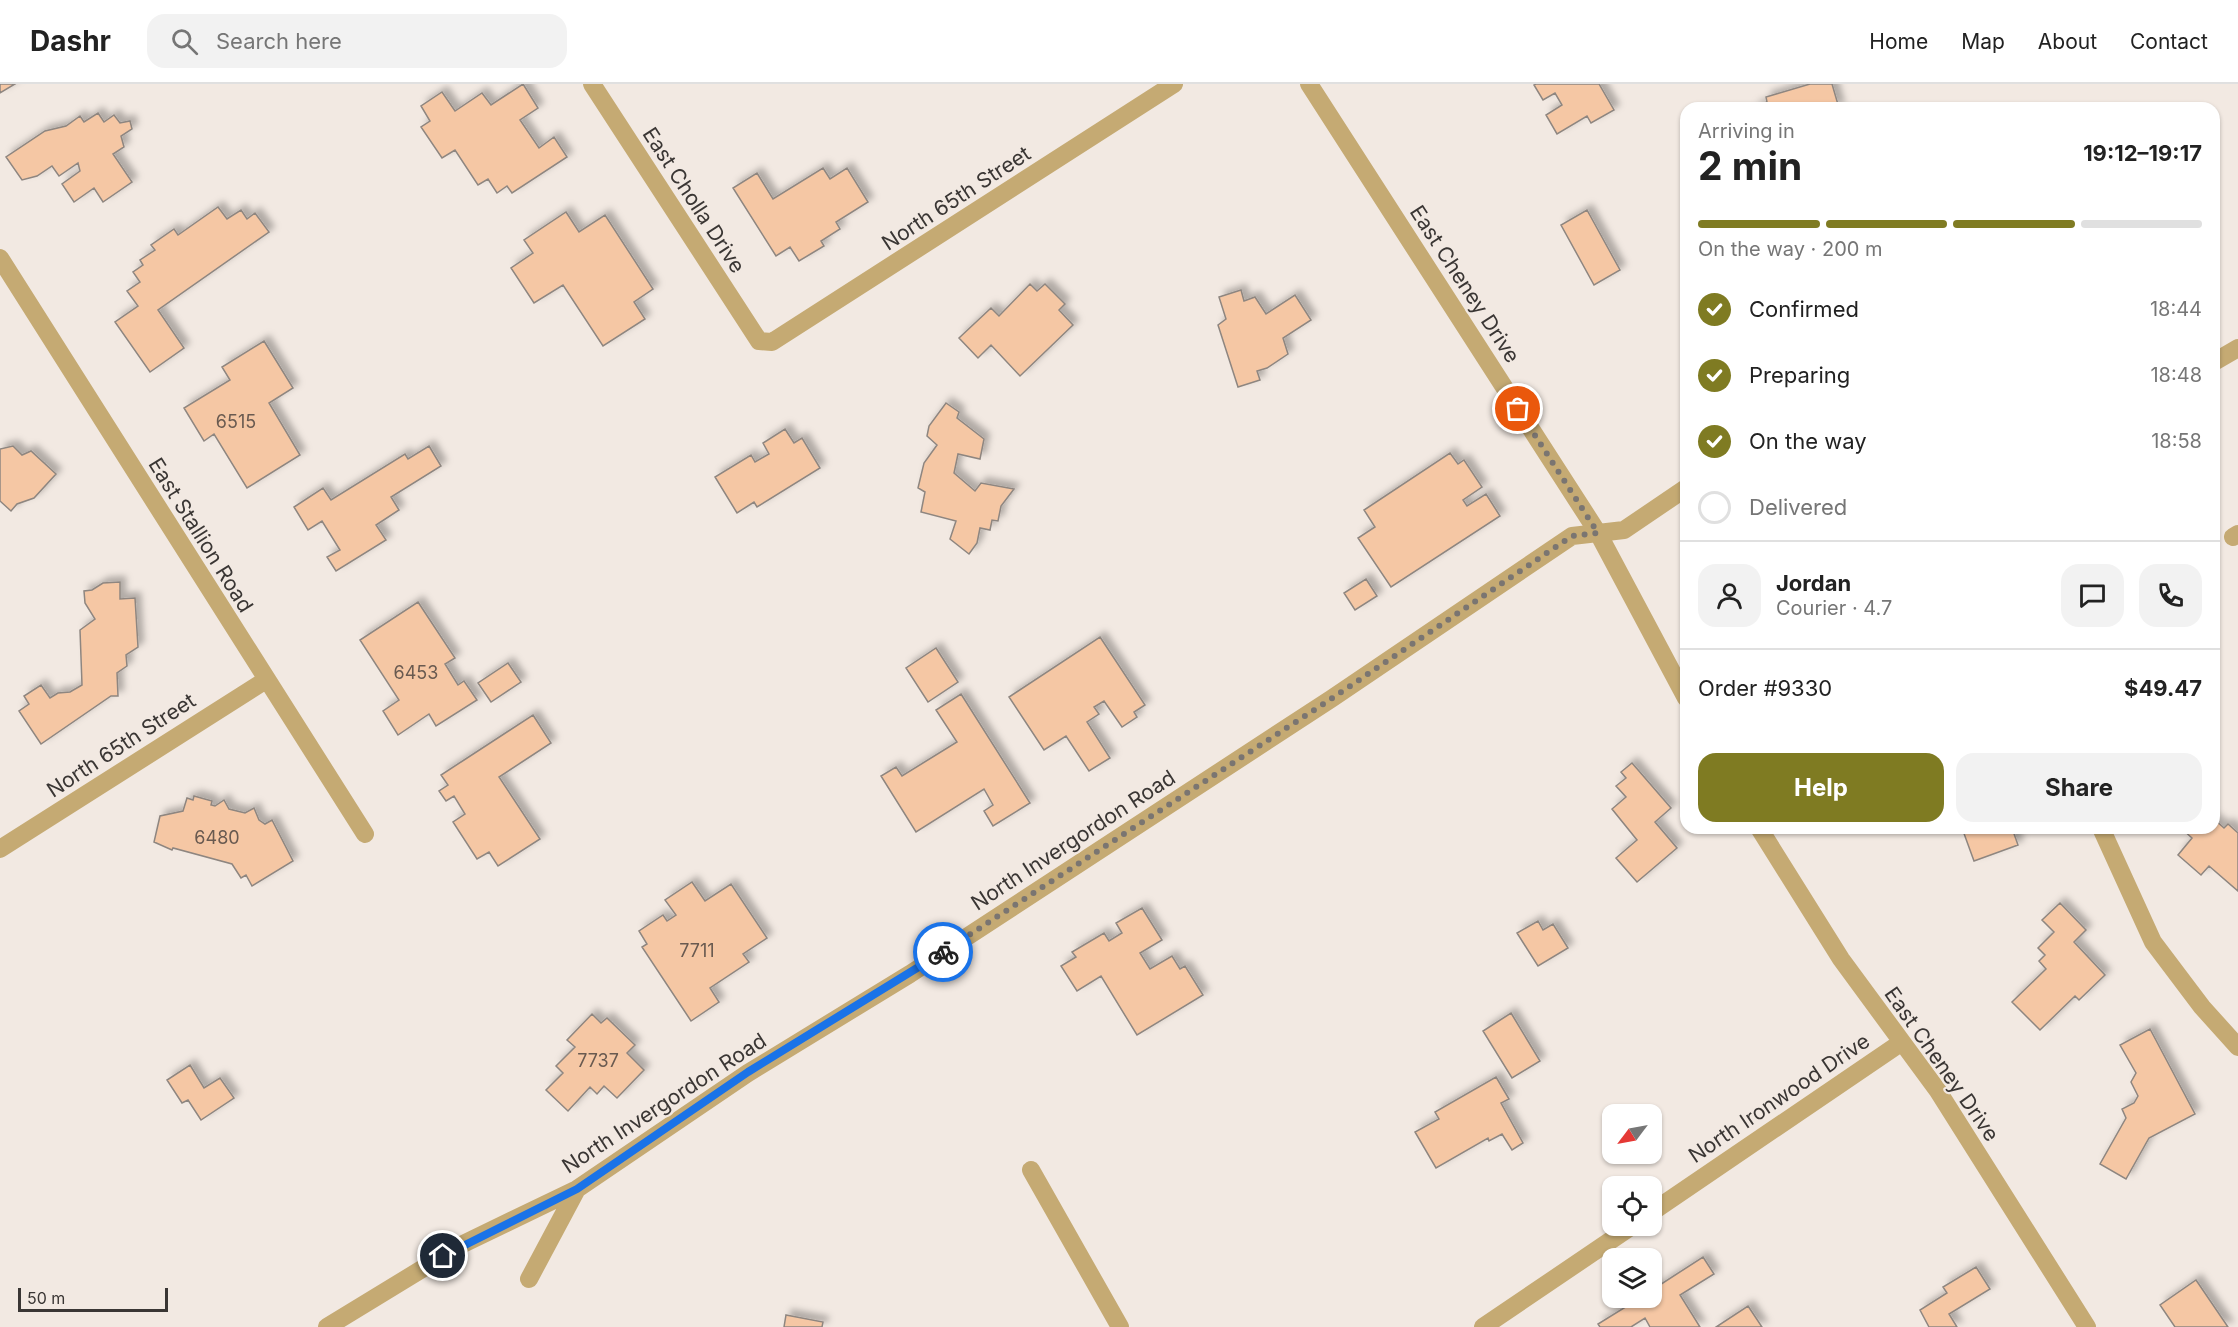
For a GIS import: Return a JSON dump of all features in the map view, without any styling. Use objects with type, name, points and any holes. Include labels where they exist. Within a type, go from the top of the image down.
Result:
[{"type":"street","name":"East Cholla Drive","points":[[592,84],[759,341]]},
{"type":"street","name":"North 65th Street","points":[[759,341],[772,342],[1174,84]]},
{"type":"street","name":"East Cheney Drive","points":[[1309,84],[1598,533],[1680,687]]},
{"type":"street","name":"East Stallion Road","points":[[0,258],[365,834]]},
{"type":"street","points":[[2220,358],[2238,348]]},
{"type":"street","name":"North Invergordon Road","points":[[327,1327],[463,1244],[577,1189],[748,1072],[910,974],[1331,699],[1572,536],[1624,530],[1680,492]]},
{"type":"street","name":"North 65th Street","points":[[0,849],[266,680]]},
{"type":"street","name":"East Cheney Drive","points":[[1763,834],[1841,959],[1938,1091],[2087,1327]]},
{"type":"street","points":[[2105,834],[2153,942],[2202,1006],[2238,1047]]},
{"type":"street","name":"North Ironwood Drive","points":[[1662,1205],[1902,1042]]},
{"type":"street","points":[[1031,1170],[1120,1327]]},
{"type":"street","points":[[529,1279],[577,1189]]},
{"type":"street","points":[[1492,1324],[1618,1236]]},
{"type":"building","points":[[0,84],[15,84],[0,93]]},
{"type":"building","points":[[523,84],[538,108],[520,120],[539,148],[554,137],[567,157],[512,193],[507,186],[497,193],[488,179],[478,185],[455,150],[442,158],[421,127],[430,121],[421,106],[442,92],[455,111],[482,93],[491,105]]},
{"type":"building","points":[[1599,84],[1614,110],[1591,123],[1587,116],[1557,134],[1546,115],[1562,105],[1555,93],[1543,100],[1534,85]]},
{"type":"building","points":[[1810,84],[1832,84],[1837,102],[1767,102],[1766,97]]},
{"type":"building","points":[[98,113],[104,122],[114,115],[120,123],[130,121],[132,129],[121,136],[124,147],[113,154],[132,182],[103,202],[94,188],[74,202],[62,184],[80,171],[78,163],[59,176],[52,166],[37,176],[22,180],[6,157],[45,131],[66,126],[80,116],[84,122]]},
{"type":"building","points":[[823,168],[830,179],[847,168],[868,202],[836,222],[840,229],[821,241],[824,246],[799,261],[790,247],[776,256],[733,188],[757,173],[773,199]]},
{"type":"building","points":[[218,207],[227,219],[241,210],[247,219],[255,213],[269,232],[158,310],[184,348],[150,372],[115,322],[138,306],[127,291],[140,282],[133,272],[143,265],[140,260],[155,250],[151,245],[174,229],[178,235]]},
{"type":"building","points":[[1587,210],[1620,270],[1594,285],[1561,225]]},
{"type":"building","points":[[566,212],[579,232],[605,215],[653,289],[634,302],[645,319],[603,346],[563,285],[534,303],[511,268],[533,253],[524,240]]},
{"type":"building","points":[[1030,284],[1037,291],[1045,284],[1065,304],[1059,310],[1073,325],[1020,376],[991,345],[978,358],[959,338],[991,308],[999,316]]},
{"type":"building","points":[[1241,290],[1244,301],[1255,297],[1266,314],[1295,295],[1311,320],[1283,338],[1288,354],[1267,368],[1257,371],[1260,380],[1238,387],[1218,325],[1226,319],[1219,297]]},
{"type":"building","points":[[264,341],[293,388],[269,403],[300,455],[247,488],[214,434],[204,441],[184,408],[230,380],[222,367]]},
{"type":"building","points":[[946,403],[959,412],[957,418],[984,439],[980,459],[958,454],[954,473],[975,491],[981,483],[1014,489],[1001,506],[998,521],[992,520],[990,530],[980,528],[977,543],[969,554],[950,539],[956,521],[921,512],[925,492],[918,488],[924,463],[937,445],[927,436],[929,426]]},
{"type":"building","points":[[785,429],[794,443],[802,438],[820,468],[757,507],[754,502],[737,513],[715,477],[751,455],[755,462],[769,454],[763,443]]},
{"type":"building","points":[[13,446],[22,455],[31,451],[56,474],[34,498],[17,504],[11,511],[0,501],[0,449]]},
{"type":"building","points":[[429,446],[441,466],[391,497],[399,510],[376,525],[386,540],[336,571],[327,557],[340,550],[322,521],[308,530],[294,507],[323,488],[331,500],[405,454],[408,459]]},
{"type":"building","points":[[1450,453],[1458,464],[1464,460],[1482,487],[1463,500],[1467,506],[1486,494],[1500,516],[1391,587],[1358,538],[1375,527],[1364,510]]},
{"type":"building","points":[[1366,579],[1377,596],[1355,610],[1344,593]]},
{"type":"building","points":[[120,582],[120,599],[135,598],[138,647],[126,655],[127,666],[117,673],[118,696],[111,696],[41,744],[19,711],[29,704],[24,696],[41,685],[50,698],[58,693],[70,692],[82,685],[80,630],[95,619],[85,603],[84,591],[92,590],[103,583]]},
{"type":"building","points":[[418,602],[455,658],[445,664],[458,685],[464,681],[477,700],[436,726],[429,714],[398,735],[383,711],[399,700],[360,640]]},
{"type":"building","points":[[1100,637],[1145,705],[1134,712],[1137,717],[1122,727],[1104,701],[1094,707],[1099,714],[1087,722],[1110,758],[1089,771],[1066,736],[1044,750],[1009,697]]},
{"type":"building","points":[[936,648],[958,682],[928,702],[906,668]]},
{"type":"building","points":[[508,663],[521,682],[491,702],[478,683]]},
{"type":"building","points":[[961,694],[1030,803],[993,826],[984,811],[993,805],[984,789],[916,832],[881,776],[896,767],[902,776],[957,742],[936,710]]},
{"type":"building","points":[[533,715],[551,743],[499,777],[540,839],[498,866],[489,852],[477,859],[453,822],[465,814],[454,796],[446,801],[439,791],[448,785],[441,775]]},
{"type":"building","points":[[1632,763],[1671,808],[1655,822],[1677,848],[1637,882],[1616,858],[1637,840],[1612,809],[1626,797],[1616,786],[1626,778],[1621,772]]},
{"type":"building","points":[[194,796],[212,801],[211,805],[215,806],[224,800],[229,809],[245,813],[254,808],[259,820],[265,824],[272,820],[293,861],[252,886],[246,875],[241,878],[232,864],[173,848],[172,850],[154,842],[160,816],[183,811],[187,798],[193,800]]},
{"type":"building","points":[[2220,824],[2224,828],[2228,824],[2238,833],[2238,891],[2209,866],[2201,875],[2178,855],[2192,838],[2188,834],[2220,834]]},
{"type":"building","points":[[1964,834],[2014,834],[2018,845],[1974,861]]},
{"type":"building","points":[[692,882],[705,901],[731,884],[767,938],[743,954],[749,962],[710,988],[719,1002],[691,1021],[642,947],[647,944],[639,931],[663,915],[667,921],[676,915],[665,900]]},
{"type":"building","points":[[2060,903],[2086,930],[2074,942],[2105,975],[2079,1000],[2075,996],[2040,1030],[2012,1002],[2046,969],[2039,961],[2045,955],[2038,948],[2054,932],[2042,920]]},
{"type":"building","points":[[1142,908],[1162,940],[1140,953],[1150,969],[1172,956],[1180,969],[1185,966],[1203,995],[1137,1035],[1101,976],[1077,991],[1061,966],[1076,957],[1072,952],[1104,933],[1109,941],[1122,933],[1116,923]]},
{"type":"building","points":[[1538,921],[1543,930],[1553,924],[1568,948],[1538,966],[1517,933]]},
{"type":"building","points":[[1511,1013],[1540,1061],[1512,1078],[1483,1031]]},
{"type":"building","points":[[592,1014],[601,1023],[607,1018],[635,1045],[627,1053],[644,1070],[617,1098],[604,1086],[597,1094],[590,1087],[568,1111],[546,1090],[563,1073],[556,1066],[575,1047],[567,1040]]},
{"type":"building","points":[[2150,1029],[2195,1114],[2149,1138],[2126,1179],[2100,1164],[2126,1118],[2122,1109],[2134,1103],[2138,1096],[2131,1082],[2136,1073],[2120,1045]]},
{"type":"building","points":[[190,1065],[204,1088],[220,1078],[234,1098],[201,1120],[188,1100],[182,1103],[167,1080]]},
{"type":"building","points":[[1496,1077],[1509,1099],[1501,1103],[1523,1143],[1512,1150],[1502,1134],[1489,1141],[1488,1138],[1436,1168],[1415,1132],[1439,1119],[1435,1112]]},
{"type":"building","points":[[1703,1257],[1714,1274],[1680,1295],[1700,1327],[1650,1327],[1645,1318],[1631,1327],[1600,1327],[1598,1324],[1624,1308],[1662,1308],[1662,1284]]},
{"type":"building","points":[[1976,1267],[1990,1289],[1949,1314],[1957,1327],[1929,1327],[1920,1310],[1947,1293],[1943,1287]]},
{"type":"building","points":[[2196,1280],[2228,1327],[2175,1327],[2160,1305]]},
{"type":"building","points":[[1748,1306],[1762,1327],[1716,1327]]},
{"type":"building","points":[[786,1315],[823,1322],[822,1327],[784,1327]]},
{"type":"way so far","points":[[943,952],[1331,699],[1572,536],[1598,533],[1518,409]]},
{"type":"route","points":[[443,1256],[577,1189],[748,1072],[943,952]]}]
